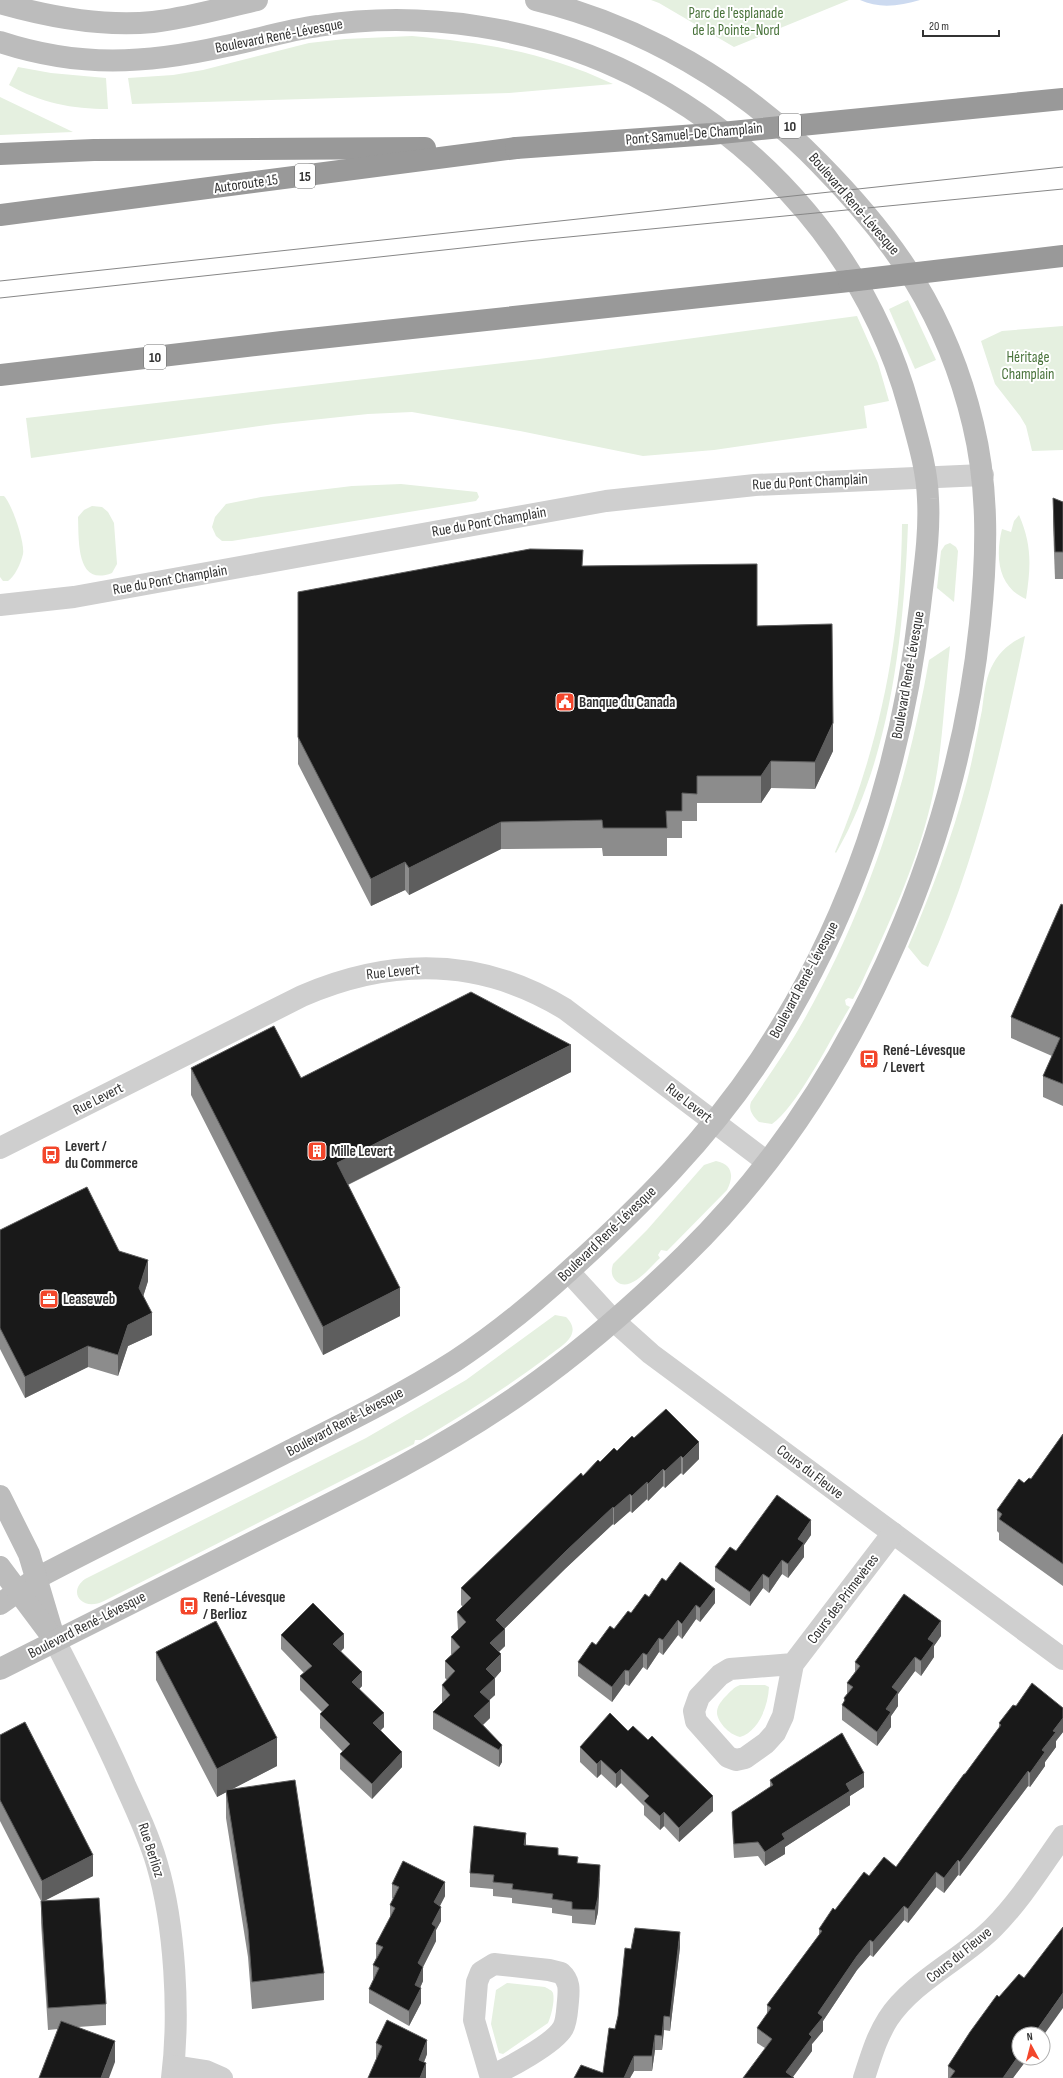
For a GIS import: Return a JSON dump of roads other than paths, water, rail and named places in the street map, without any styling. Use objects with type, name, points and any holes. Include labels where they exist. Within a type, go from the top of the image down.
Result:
[{"type":"highway","name":"Pont Samuel-De Champlain","points":[[516,148],[711,134],[1063,99]]},
{"type":"highway","name":"10","points":[[2,154],[94,150],[516,148]]},
{"type":"highway","name":"Autoroute 15","points":[[6,214],[516,148]]},
{"type":"highway","name":"10","points":[[0,376],[282,342],[1063,256]]},
{"type":"street","points":[[0,3],[47,15],[76,20],[126,23],[153,22],[202,14],[257,0]]},
{"type":"street","name":"Boulevard René-Lévesque","points":[[0,1669],[357,1490],[457,1435],[542,1378],[614,1320],[688,1253],[756,1177],[815,1094],[851,1034],[888,957],[925,869],[961,742],[977,646],[985,553],[985,496],[983,474],[971,415],[954,362],[931,308],[901,258],[886,238],[826,170],[779,124],[718,79],[662,47],[603,21],[572,10],[536,0]]},
{"type":"street","name":"Boulevard René-Lévesque","points":[[0,42],[54,56],[123,62],[149,60],[201,51],[315,26],[375,21],[433,22],[487,29],[527,37],[581,53],[621,70],[660,90],[719,130],[742,149],[810,216],[838,252],[869,301],[892,355],[912,416],[926,476],[928,498],[927,546],[914,654],[897,738],[871,832],[843,907],[817,960],[765,1053],[714,1123],[649,1194],[568,1272],[480,1343],[414,1386],[372,1409],[37,1578],[0,1604]]},
{"type":"street","name":"Rue du Pont Champlain","points":[[0,605],[74,597],[606,501],[755,485],[983,474]]},
{"type":"street","name":"Rue Levert","points":[[0,1148],[321,987],[370,973],[417,968],[460,970],[483,974],[503,979],[546,997],[565,1009],[714,1123],[768,1162]]},
{"type":"street","name":"Cours du Fleuve","points":[[568,1272],[614,1320],[651,1354],[1063,1659]]},
{"type":"street","points":[[0,1496],[29,1554],[55,1641]]},
{"type":"street","name":"Cours des Primevères","points":[[793,1664],[730,1669],[720,1675],[699,1697],[694,1711],[696,1721],[728,1757],[736,1760],[745,1758],[766,1743],[775,1733],[783,1716],[793,1664],[892,1533]]},
{"type":"street","points":[[0,1567],[55,1641]]},
{"type":"street","name":"Rue Berlioz","points":[[55,1641],[116,1763],[147,1834],[157,1866],[167,1915],[172,1954],[175,2017],[173,2072]]},
{"type":"street","name":"Cours du Fleuve","points":[[864,2078],[876,2042],[897,2007],[926,1982],[969,1950],[994,1927],[1063,1836]]},
{"type":"street","points":[[494,1964],[549,1970],[561,1973],[569,1986],[566,2019],[562,2029],[555,2038],[511,2067],[491,2077],[474,2020],[477,1982],[481,1972],[494,1964]]},
{"type":"street","points":[[173,2072],[212,2072],[222,2078]]},
{"type":"water","points":[[860,0],[920,0],[905,4],[882,6]]},
{"type":"tram line","points":[[0,281],[1063,167]]},
{"type":"tram line","points":[[0,298],[527,241],[1063,189]]},
{"type":"place","name":"Banque du Canada","points":[[565,702]]},
{"type":"place","name":"René-Lévesque / Levert","points":[[869,1059]]},
{"type":"place","name":"Mille Levert","points":[[317,1151]]},
{"type":"place","name":"Levert / du Commerce","points":[[51,1155]]},
{"type":"place","name":"Leaseweb","points":[[49,1299]]},
{"type":"place","name":"René-Lévesque / Berlioz","points":[[189,1606]]},
{"type":"park label","name":"Parc de l'esplanade de la Pointe-Nord","points":[[736,22]]},
{"type":"park label","name":"Héritage Champlain","points":[[1028,366]]}]
